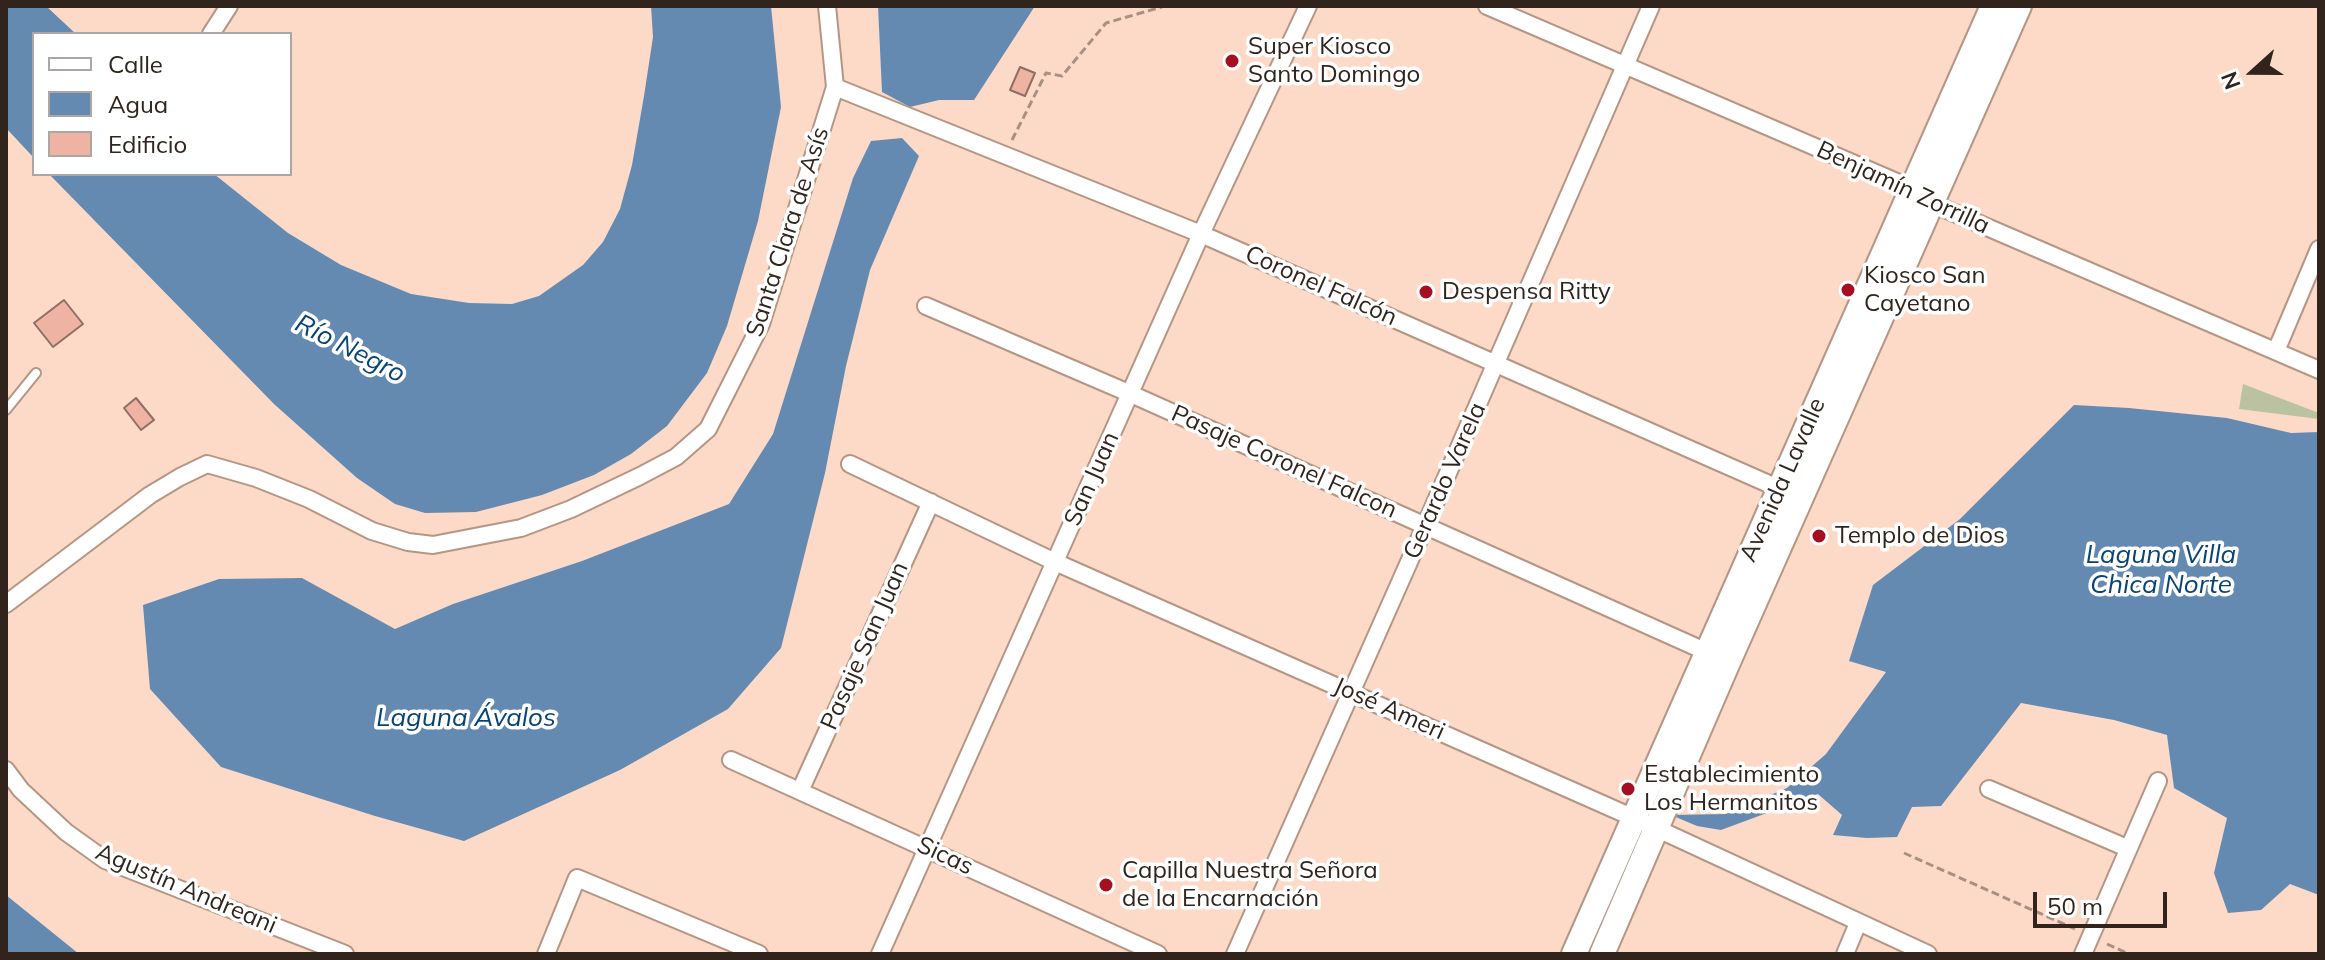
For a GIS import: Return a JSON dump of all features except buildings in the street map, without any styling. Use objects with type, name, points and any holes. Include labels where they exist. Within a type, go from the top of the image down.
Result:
[{"type":"main road","name":"Avenida Lavalle","points":[[1922,196],[1993,6]]},
{"type":"main road","name":"Avenida Lavalle","points":[[1574,954],[1634,818],[1718,657],[1922,196],[2019,6]]},
{"type":"main road","name":"Avenida Lavalle","points":[[1602,954],[1657,829],[1718,657]]},
{"type":"street","points":[[212,32],[229,6]]},
{"type":"street","name":"Santa Clara de Asís","points":[[6,604],[150,495],[207,464],[256,478],[309,499],[372,531],[408,542],[433,545],[521,528],[571,509],[676,457],[708,429],[761,324],[835,87],[827,6]]},
{"type":"street","name":"San Juan","points":[[880,954],[1201,234],[1308,6]]},
{"type":"street","name":"Benjamín Zorrilla","points":[[1487,6],[2319,370]]},
{"type":"street","name":"Gerardo Varela","points":[[1235,954],[1651,6]]},
{"type":"street","name":"Coronel Falcón","points":[[835,87],[1201,234],[1790,493]]},
{"type":"street","points":[[2276,351],[2319,249]]},
{"type":"street","name":"Pasaje Coronel Falcon","points":[[926,306],[1131,394],[1718,657]]},
{"type":"street","name":"José Ameri","points":[[850,464],[1055,562],[1634,818],[1928,954]]},
{"type":"street","name":"Pasaje San Juan","points":[[800,791],[931,502]]},
{"type":"street","name":"Sicas","points":[[731,760],[1158,954]]},
{"type":"street","name":"Agustín Andreani","points":[[6,770],[21,790],[66,832],[105,860],[345,954]]},
{"type":"street","points":[[2083,954],[2158,781]]},
{"type":"street","points":[[1989,789],[2127,848]]},
{"type":"street","points":[[546,954],[577,878],[759,954]]},
{"type":"street","points":[[1845,954],[1858,923]]},
{"type":"lane","points":[[6,410],[36,373]]},
{"type":"path","points":[[1005,154],[1046,73],[1062,76],[1106,23],[1165,6]]},
{"type":"path","points":[[1904,853],[2129,954]]},
{"type":"green space","points":[[2243,384],[2319,413],[2319,419],[2239,409]]},
{"type":"water","points":[[6,6],[46,6],[74,32],[32,32],[32,156],[6,128]]},
{"type":"water","name":"Río Negro","points":[[651,6],[771,6],[781,107],[758,221],[727,326],[707,373],[667,426],[631,454],[594,475],[542,495],[476,512],[425,513],[395,504],[357,478],[274,404],[51,176],[217,176],[288,233],[341,265],[411,294],[469,303],[512,304],[539,296],[583,265],[603,242],[620,209],[632,165],[653,37]]},
{"type":"water","points":[[878,6],[1035,6],[974,100],[939,100],[910,107],[882,92]]},
{"type":"water","name":"Laguna Ávalos","points":[[902,138],[919,156],[870,270],[846,366],[825,473],[781,648],[728,709],[620,770],[464,841],[221,767],[150,689],[143,605],[219,579],[302,578],[395,629],[453,604],[582,561],[729,504],[773,434],[853,178],[871,141]]},
{"type":"water","name":"Laguna Villa Chica Norte","points":[[2074,405],[2227,418],[2291,433],[2319,432],[2319,895],[2290,884],[2261,910],[2228,913],[2214,873],[2227,818],[2174,788],[2167,735],[2114,720],[2021,703],[1941,806],[1912,807],[1897,837],[1833,835],[1842,815],[1818,794],[1721,830],[1697,826],[1671,815],[1726,814],[1787,788],[1826,754],[1886,672],[1849,661],[1873,585],[1960,519]]},
{"type":"water","points":[[6,895],[79,954],[6,954]]},
{"type":"place","name":"Super Kiosco Santo Domingo","points":[[1232,61]]},
{"type":"place","name":"Kiosco San Cayetano","points":[[1848,290]]},
{"type":"place","name":"Despensa Ritty","points":[[1426,292]]},
{"type":"place","name":"Templo de Dios","points":[[1819,536]]},
{"type":"place","name":"Establecimiento Los Hermanitos","points":[[1628,789]]},
{"type":"place","name":"Capilla Nuestra Señora de la Encarnación","points":[[1106,885]]}]
